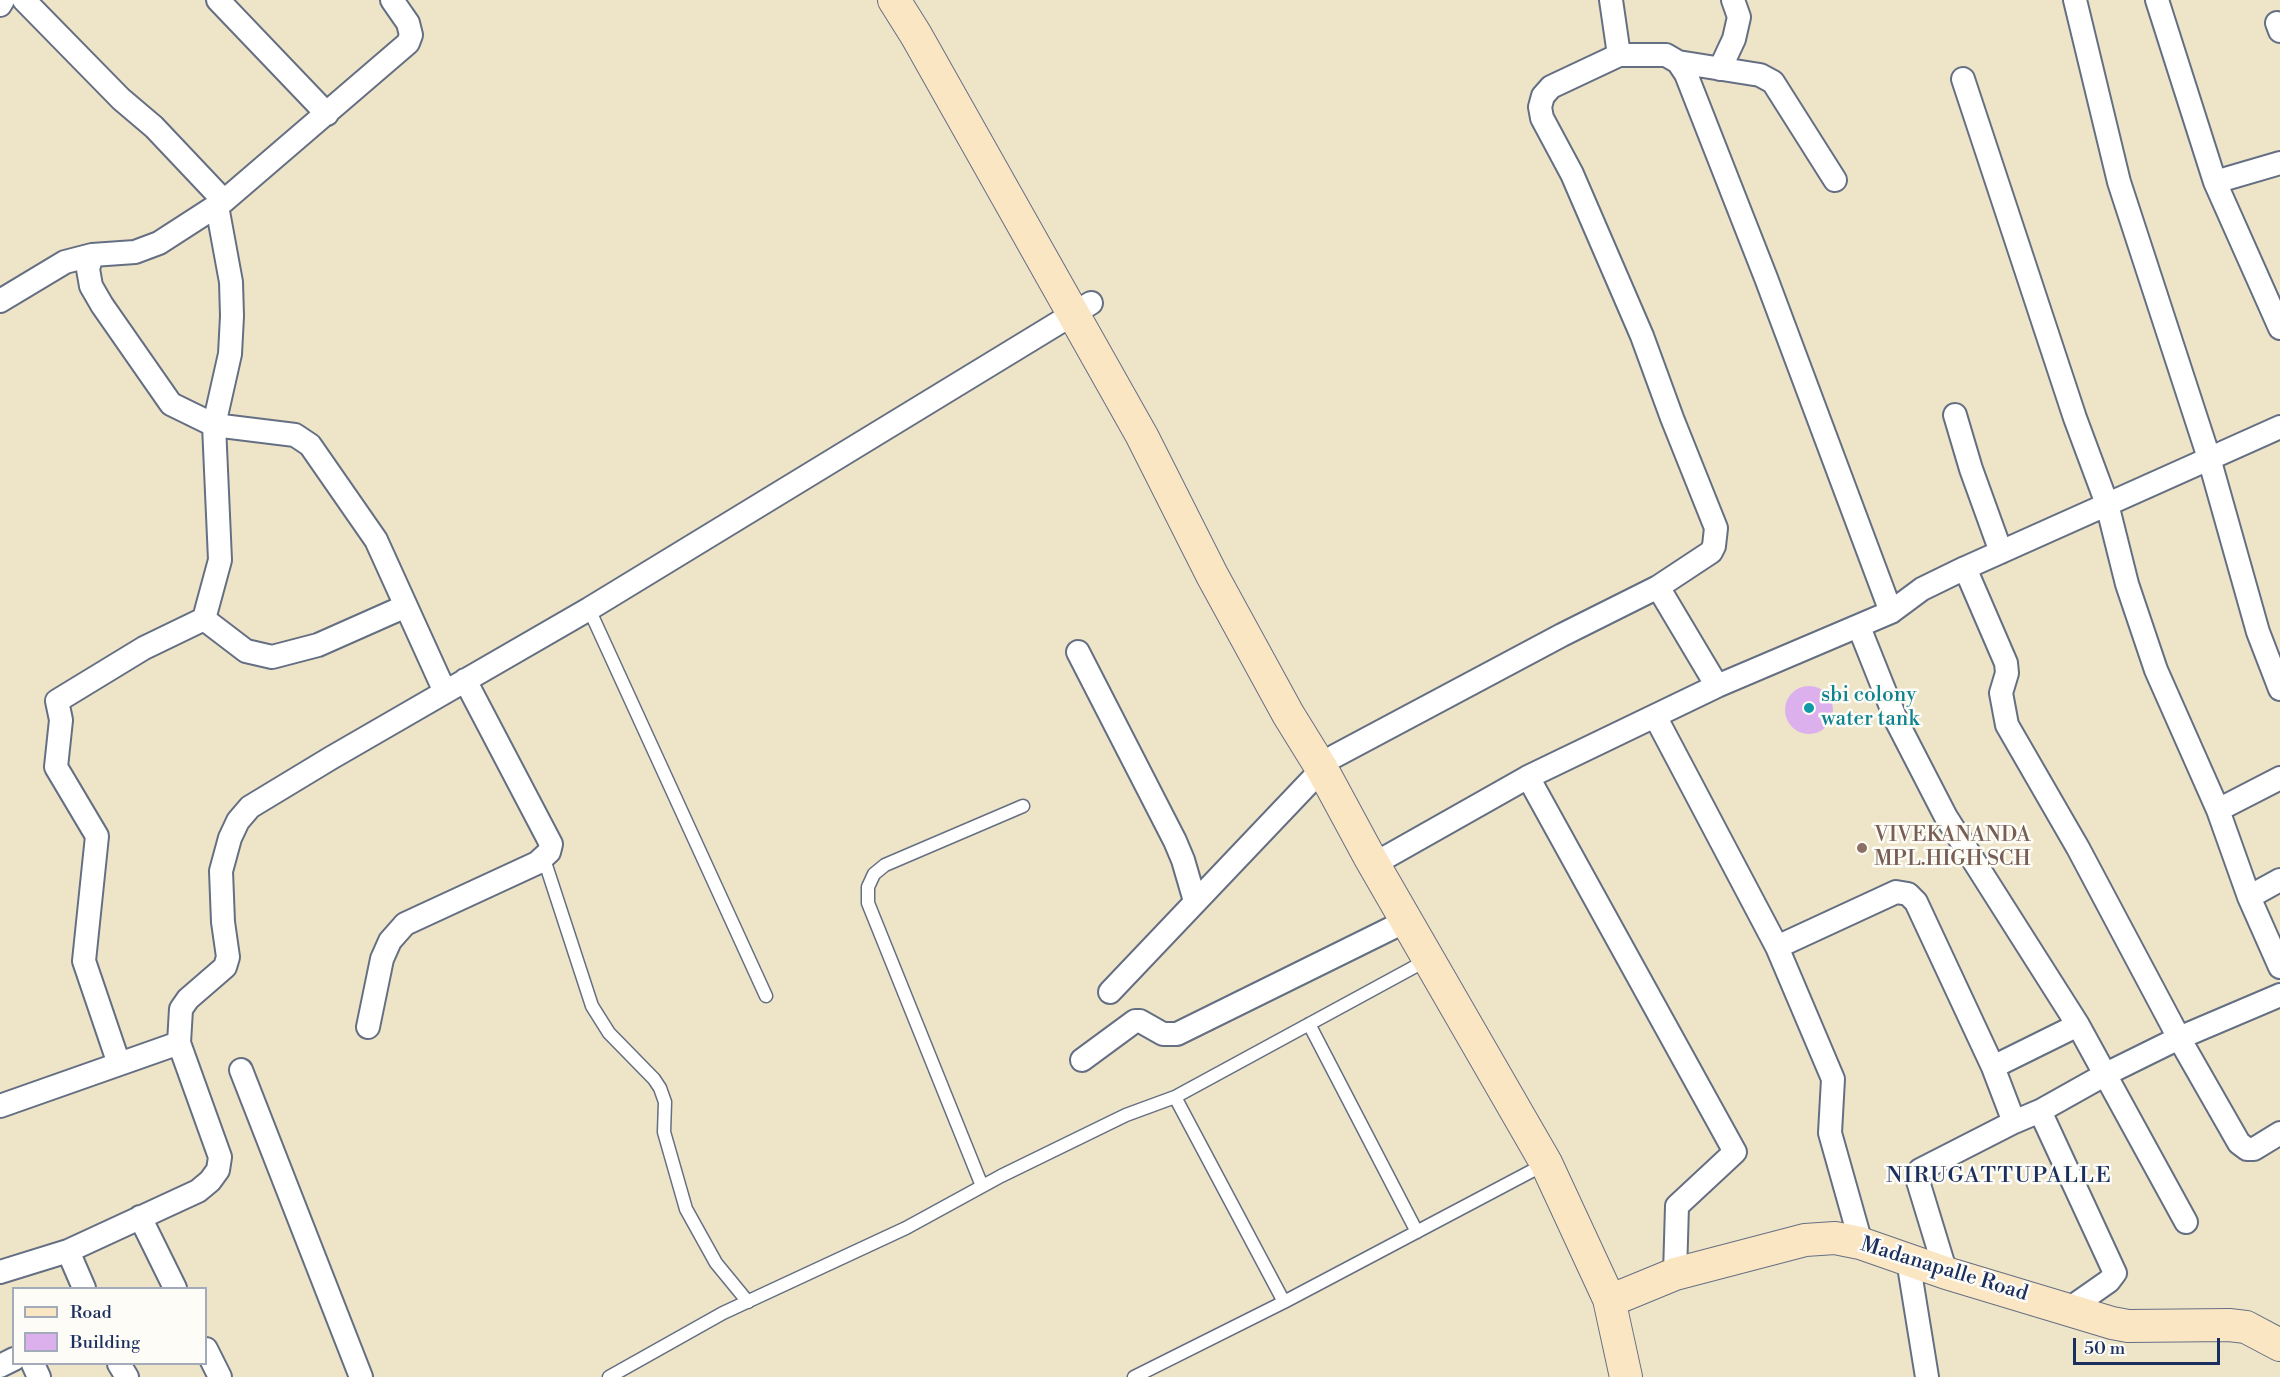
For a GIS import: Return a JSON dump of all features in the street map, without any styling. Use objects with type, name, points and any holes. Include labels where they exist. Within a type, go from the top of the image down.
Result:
[{"type":"main road","points":[[894,0],[1082,308],[1161,427],[1329,762],[1383,858],[1558,1153],[1593,1223],[1644,1377]]},
{"type":"main road","points":[[917,0],[1082,308]]},
{"type":"main road","points":[[1383,858],[1406,921],[1546,1163],[1616,1297],[1626,1377]]},
{"type":"main road","name":"Madanapalle Road","points":[[1616,1297],[1675,1275],[1804,1240],[1835,1238],[1861,1244],[1946,1273],[2112,1323],[2128,1326],[2229,1325],[2246,1327],[2280,1345]]},
{"type":"street","points":[[0,4],[3,0]]},
{"type":"street","points":[[24,0],[121,99],[154,127],[221,203],[231,282],[230,354],[214,425],[220,560],[204,619],[144,648],[57,701],[61,720],[56,767],[97,836],[84,961],[119,1064]]},
{"type":"street","points":[[218,0],[327,114]]},
{"type":"street","points":[[0,301],[65,262],[92,255],[135,252],[159,243],[221,203],[408,43],[411,35],[408,23],[392,0]]},
{"type":"street","points":[[1611,0],[1619,55]]},
{"type":"street","points":[[1720,69],[1734,39],[1738,17],[1733,0]]},
{"type":"street","points":[[2075,0],[2119,182],[2209,458],[2258,633],[2280,689]]},
{"type":"street","points":[[2157,0],[2215,182],[2280,328]]},
{"type":"street","points":[[1110,992],[1329,762],[1562,635],[1658,587],[1711,552],[1716,538],[1716,528],[1642,336],[1572,174],[1542,118],[1540,107],[1543,96],[1551,87],[1619,55],[1666,55],[1678,62],[1760,75],[1773,82],[1835,180]]},
{"type":"street","points":[[1678,62],[1686,74],[1766,278],[1891,612]]},
{"type":"street","points":[[1963,79],[2075,418],[2107,504],[2127,584],[2157,670],[2218,810],[2249,897],[2280,967]]},
{"type":"street","points":[[2215,182],[2280,163]]},
{"type":"street","points":[[92,255],[88,269],[91,286],[171,404],[214,425],[295,435],[310,445],[376,540],[445,692]]},
{"type":"street","points":[[0,1272],[68,1251],[198,1191],[218,1170],[220,1157],[179,1043],[184,1004],[225,967],[228,957],[223,922],[221,871],[230,838],[238,821],[250,807],[589,609],[1082,308]]},
{"type":"street","points":[[1955,415],[1971,469],[2001,552]]},
{"type":"street","points":[[1383,858],[1528,777],[1717,686],[1859,627],[1891,612],[1922,589],[1965,568],[2280,427]]},
{"type":"street","points":[[1965,568],[2006,663],[2007,673],[2001,693],[2007,725],[2084,858],[2179,1038],[2240,1143],[2247,1149],[2254,1149],[2280,1133]]},
{"type":"street","points":[[1658,587],[1717,686]]},
{"type":"street","points":[[204,619],[246,651],[272,657],[318,645],[406,606]]},
{"type":"street","points":[[1859,627],[1897,722],[1946,818],[2078,1025],[2186,1222]]},
{"type":"street","points":[[1078,652],[1175,841],[1195,901]]},
{"type":"street","points":[[368,1027],[382,959],[390,941],[405,924],[544,859],[549,852],[551,844],[465,680]]},
{"type":"street","points":[[1655,716],[1777,947],[1833,1079],[1830,1134],[1861,1244]]},
{"type":"street","points":[[1528,777],[1735,1152],[1677,1206],[1675,1275]]},
{"type":"street","points":[[2218,810],[2280,778]]},
{"type":"street","points":[[2249,897],[2280,880]]},
{"type":"street","points":[[1777,947],[1896,892],[1908,894],[1916,902],[1992,1067],[2014,1122]]},
{"type":"street","points":[[1082,1060],[1135,1021],[1140,1021],[1163,1034],[1178,1034],[1406,921]]},
{"type":"street","points":[[1946,1273],[1917,1178],[1920,1170],[2040,1111],[2106,1074],[2179,1038],[2280,995]]},
{"type":"street","points":[[1992,1067],[2078,1025]]},
{"type":"street","points":[[0,1106],[179,1043]]},
{"type":"street","points":[[241,1070],[361,1377]]},
{"type":"street","points":[[2040,1111],[2115,1273],[2109,1281],[2069,1309]]},
{"type":"street","points":[[140,1217],[175,1287]]},
{"type":"street","points":[[68,1251],[84,1287]]},
{"type":"street","points":[[1908,1260],[1927,1377]]},
{"type":"street","points":[[207,1351],[220,1377]]},
{"type":"lane","points":[[589,609],[766,996]]},
{"type":"lane","points":[[982,1186],[868,903],[868,887],[874,874],[885,865],[1023,806]]},
{"type":"lane","points":[[544,859],[592,1006],[609,1033],[660,1088],[665,1102],[664,1132],[686,1209],[716,1263],[748,1302]]},
{"type":"lane","points":[[609,1377],[723,1313],[906,1228],[982,1186],[1126,1115],[1175,1097],[1428,960]]},
{"type":"lane","points":[[1309,1024],[1417,1232]]},
{"type":"lane","points":[[1175,1097],[1284,1302]]},
{"type":"lane","points":[[1134,1377],[1284,1302],[1546,1163]]},
{"type":"building","name":"sbi colony water tank","points":[[1804,686],[1814,686],[1829,696],[1833,710],[1832,719],[1823,730],[1814,734],[1804,734],[1789,724],[1785,715],[1785,705],[1795,690]]},
{"type":"place","name":"sbi colony water tank","points":[[1809,708]]},
{"type":"place","name":"VIVEKANANDA MPL.HIGH SCH","points":[[1862,848]]},
{"type":"district","name":"NIRUGATTUPALLE","points":[[1999,1177]]}]
